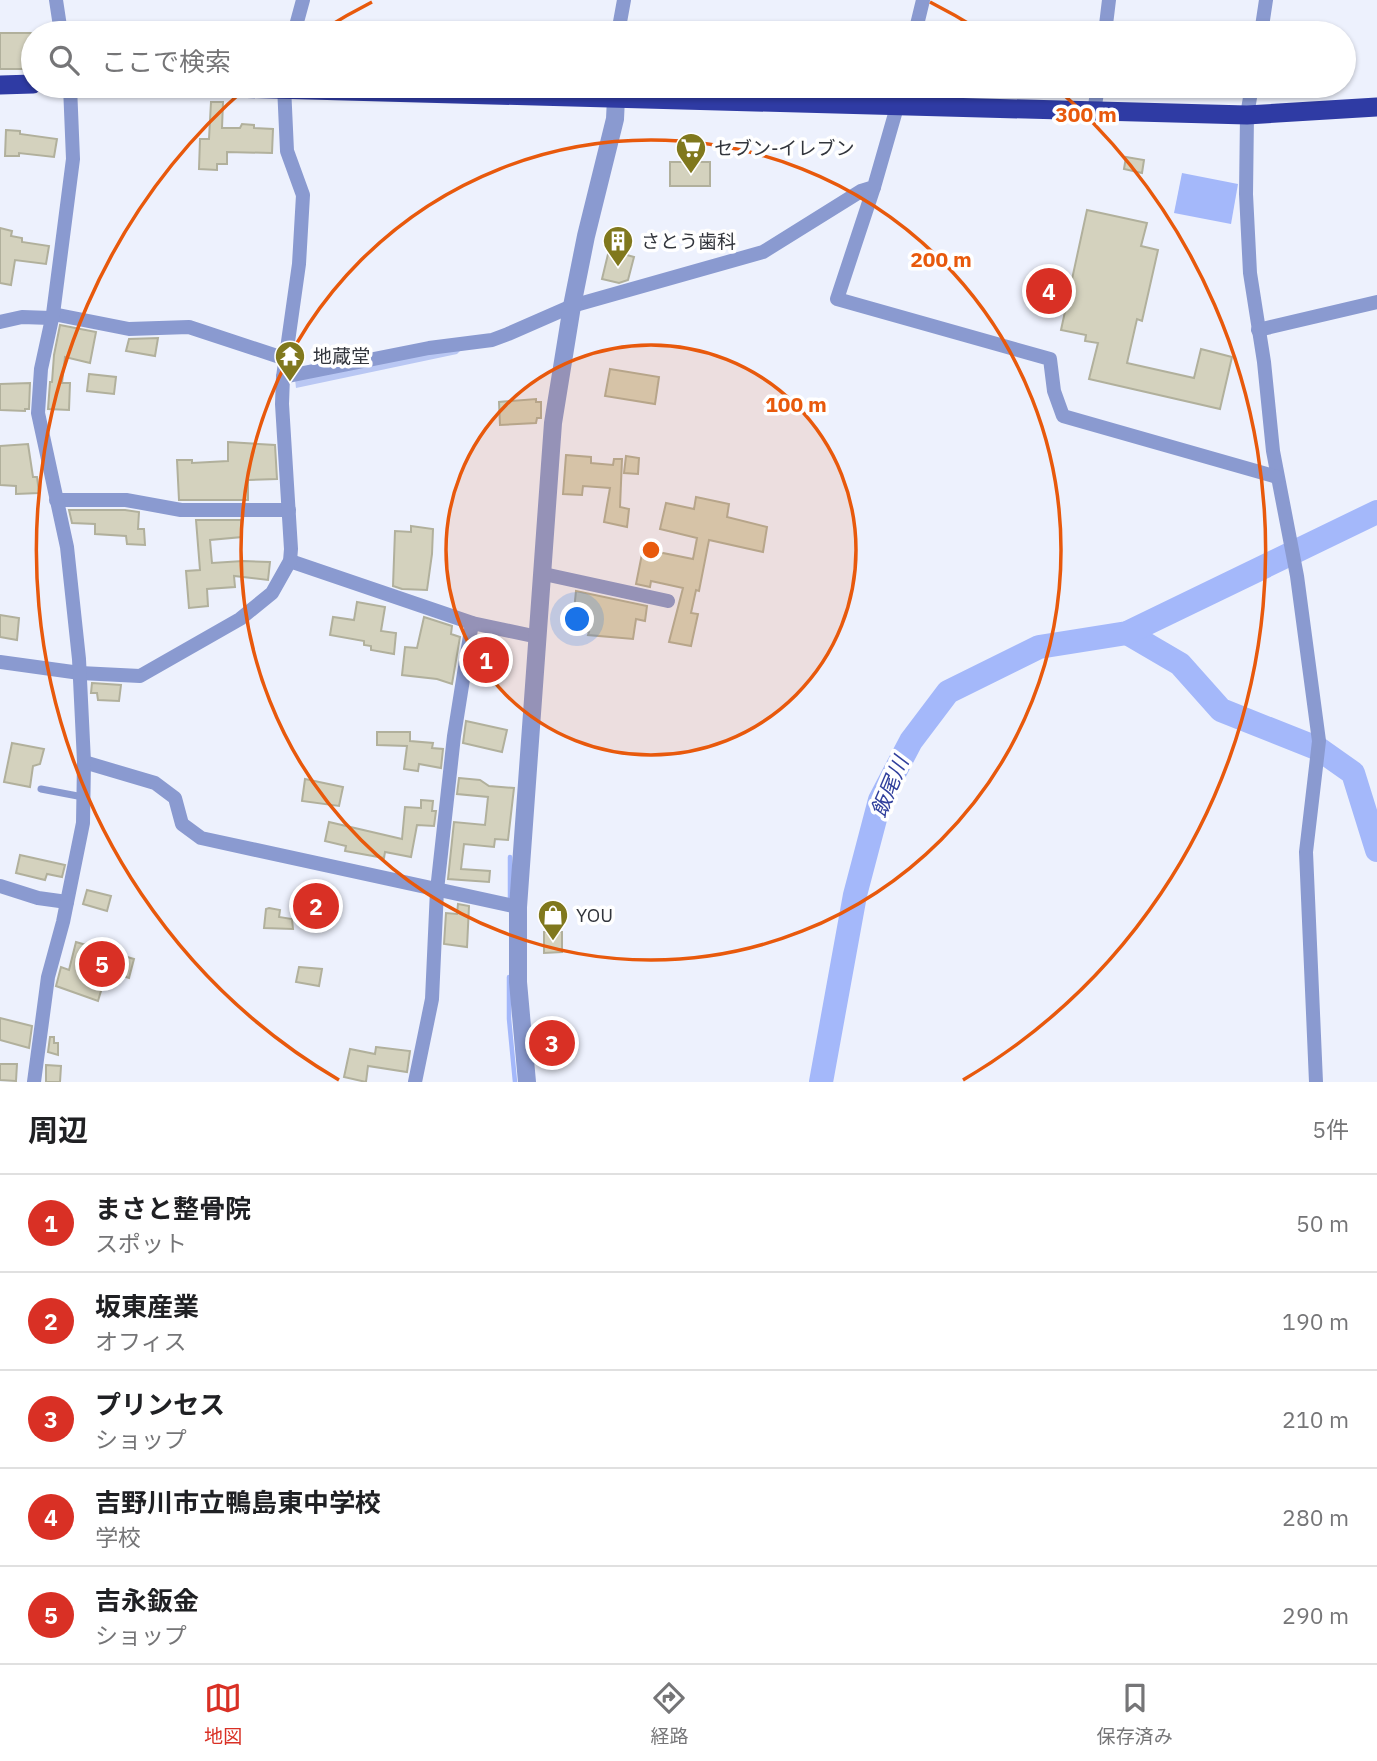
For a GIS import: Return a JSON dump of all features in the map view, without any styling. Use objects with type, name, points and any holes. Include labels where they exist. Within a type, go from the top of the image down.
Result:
[{"type":"highway","points":[[0,85],[21,84]]},
{"type":"highway","points":[[737,98],[898,106],[1247,115],[1377,107]]},
{"type":"street","points":[[55,0],[59,21]]},
{"type":"street","points":[[298,21],[303,0]]},
{"type":"street","points":[[620,21],[624,0]]},
{"type":"street","points":[[918,21],[923,0]]},
{"type":"street","points":[[1106,21],[1109,0]]},
{"type":"street","points":[[1263,21],[1266,0]]},
{"type":"street","points":[[34,1082],[48,976],[83,823],[84,762],[80,673],[66,547],[38,413],[41,369],[52,316],[73,159],[71,98]]},
{"type":"street","points":[[0,663],[80,673],[140,676],[240,620],[272,593],[290,561],[282,404],[283,377],[299,264],[303,195],[287,151],[284,98]]},
{"type":"street","points":[[527,1082],[512,906],[544,574],[553,423],[572,306],[615,119],[616,98]]},
{"type":"street","points":[[900,98],[837,299],[1050,359],[1054,391],[1063,416],[1277,477]]},
{"type":"street","points":[[1094,112],[1096,98]]},
{"type":"street","points":[[1250,98],[1247,115],[1246,194],[1250,260],[1277,477],[1297,576],[1319,741],[1306,852],[1316,1082]]},
{"type":"street","points":[[283,377],[429,348],[492,340],[572,306],[763,252],[861,191],[874,187]]},
{"type":"street","points":[[1258,330],[1377,302]]},
{"type":"street","points":[[0,322],[22,317],[52,316],[129,329],[189,327],[286,359]]},
{"type":"street","points":[[56,500],[126,500],[181,510],[289,510]]},
{"type":"street","points":[[290,561],[472,623],[538,637]]},
{"type":"street","points":[[544,574],[668,601]]},
{"type":"street","points":[[415,1082],[432,999],[437,890],[454,736],[472,623]]},
{"type":"street","points":[[84,762],[155,783],[175,798],[182,824],[201,838],[512,906]]},
{"type":"street","points":[[0,886],[38,898],[67,902]]},
{"type":"lane","points":[[41,789],[83,797]]},
{"type":"shaded area","points":[[1182,173],[1238,184],[1231,224],[1174,213]]},
{"type":"shaded area","points":[[463,348],[457,354],[296,388],[295,379]]},
{"type":"building","points":[[0,33],[21,33],[21,69],[0,69]]},
{"type":"building","points":[[211,102],[223,102],[222,128],[240,128],[242,124],[273,129],[272,153],[227,152],[227,164],[217,164],[217,170],[199,169],[200,139],[209,139]]},
{"type":"building","points":[[6,130],[57,139],[54,157],[19,153],[19,156],[5,156]]},
{"type":"building","points":[[1126,157],[1144,160],[1142,173],[1124,169]]},
{"type":"building","points":[[670,162],[710,162],[710,186],[670,186]]},
{"type":"building","points":[[1087,210],[1147,223],[1141,246],[1158,250],[1142,321],[1137,319],[1127,363],[1194,378],[1201,349],[1232,357],[1220,409],[1089,379],[1098,343],[1085,341],[1086,335],[1061,330]]},
{"type":"building","points":[[0,228],[12,231],[11,236],[22,238],[22,242],[49,246],[46,264],[15,260],[11,285],[0,283]]},
{"type":"building","name":"さとう歯科","points":[[609,250],[634,257],[628,280],[619,283],[602,279]]},
{"type":"building","points":[[60,325],[96,332],[90,363],[65,357],[62,383],[70,383],[69,410],[48,409]]},
{"type":"building","points":[[158,338],[155,356],[126,351],[129,339]]},
{"type":"building","points":[[610,369],[659,377],[655,404],[605,396]]},
{"type":"building","points":[[89,374],[116,377],[114,394],[87,391]]},
{"type":"building","points":[[30,383],[29,409],[0,410],[0,384]]},
{"type":"building","points":[[536,399],[536,402],[541,402],[541,418],[537,418],[536,423],[500,425],[499,402]]},
{"type":"building","points":[[228,442],[275,445],[277,479],[248,480],[248,500],[179,500],[177,460],[192,460],[192,463],[228,461]]},
{"type":"building","points":[[28,444],[33,477],[37,477],[39,493],[16,494],[16,486],[0,485],[0,446]]},
{"type":"building","points":[[566,455],[591,457],[591,463],[613,465],[614,459],[622,459],[620,507],[629,509],[627,527],[604,522],[610,488],[583,486],[582,495],[563,494]]},
{"type":"building","points":[[626,456],[639,458],[638,474],[624,473]]},
{"type":"building","points":[[696,497],[729,504],[727,517],[767,527],[763,552],[709,540],[699,591],[696,590],[691,613],[698,614],[691,646],[669,642],[683,588],[651,581],[650,587],[636,584],[643,549],[693,559],[697,538],[660,529],[666,503],[694,509]]},
{"type":"building","points":[[69,510],[139,512],[138,529],[144,529],[145,545],[127,544],[126,536],[95,534],[95,524],[72,523]]},
{"type":"building","points":[[196,520],[241,520],[242,537],[210,540],[212,563],[270,562],[268,580],[234,576],[235,587],[207,589],[208,606],[189,608],[186,571],[200,570]]},
{"type":"building","points":[[411,526],[433,529],[427,590],[393,586],[395,531],[411,532]]},
{"type":"building","points":[[576,591],[647,606],[645,621],[636,619],[633,639],[588,635],[589,632],[572,630]]},
{"type":"building","points":[[357,602],[385,607],[381,631],[396,633],[394,654],[371,650],[371,646],[364,645],[364,641],[330,635],[333,617],[354,620]]},
{"type":"building","points":[[0,615],[19,618],[17,640],[0,637]]},
{"type":"building","points":[[424,617],[452,626],[451,634],[460,637],[452,684],[437,679],[402,675],[405,647],[417,648]]},
{"type":"building","points":[[479,642],[500,646],[494,678],[474,674]]},
{"type":"building","points":[[92,683],[121,685],[119,701],[98,700],[97,693],[91,693]]},
{"type":"building","points":[[466,721],[507,730],[502,752],[463,743]]},
{"type":"building","points":[[377,732],[410,732],[410,741],[433,743],[432,748],[443,749],[441,768],[419,764],[418,771],[404,769],[407,746],[377,745]]},
{"type":"building","points":[[12,743],[44,749],[40,764],[33,766],[30,787],[4,782]]},
{"type":"building","points":[[459,778],[480,780],[489,786],[514,788],[508,840],[495,839],[494,847],[464,844],[461,869],[490,871],[489,882],[448,879],[454,822],[485,825],[488,797],[457,794]]},
{"type":"building","points":[[305,779],[343,787],[339,806],[302,801]]},
{"type":"building","points":[[421,800],[433,801],[432,811],[436,811],[434,826],[417,825],[411,857],[385,852],[384,858],[345,851],[346,846],[325,841],[329,822],[402,839],[405,807],[421,808]]},
{"type":"building","points":[[20,855],[65,865],[62,877],[47,874],[45,880],[16,873]]},
{"type":"building","points":[[310,887],[328,889],[323,926],[305,923]]},
{"type":"building","points":[[87,890],[111,896],[107,911],[83,904]]},
{"type":"building","points":[[458,904],[469,906],[467,947],[444,944],[446,913],[457,914]]},
{"type":"building","points":[[266,909],[280,910],[279,917],[292,919],[293,929],[264,928]]},
{"type":"building","name":"YOU","points":[[544,932],[562,932],[562,952],[544,953]]},
{"type":"building","points":[[76,942],[134,959],[129,978],[107,971],[98,1001],[56,986],[61,967],[69,970]]},
{"type":"building","points":[[299,967],[322,969],[319,986],[296,982]]},
{"type":"building","points":[[0,1018],[32,1026],[29,1048],[0,1040]]},
{"type":"building","points":[[542,1030],[560,1030],[562,1055],[543,1055]]},
{"type":"building","points":[[50,1037],[54,1037],[54,1043],[58,1043],[58,1055],[48,1052]]},
{"type":"building","points":[[376,1047],[410,1051],[407,1072],[368,1066],[366,1082],[344,1077],[350,1049],[375,1054]]},
{"type":"building","points":[[0,1064],[17,1064],[16,1081],[0,1080]]},
{"type":"building","points":[[46,1065],[61,1066],[60,1082],[46,1082]]},
{"type":"waterway","name":"飯尾川","points":[[821,1082],[855,895],[880,800],[911,741],[948,692],[1039,647],[1127,633],[1377,512]]},
{"type":"waterway","name":"飯尾川","points":[[1127,633],[1180,664],[1221,710],[1319,749],[1353,773],[1377,850]]},
{"type":"waterway","points":[[510,857],[510,902]]},
{"type":"waterway","points":[[509,977],[509,1019],[515,1082]]},
{"type":"place","name":"セブン-イレブン","points":[[691,175]]},
{"type":"place","name":"さとう歯科","points":[[618,268]]},
{"type":"place","name":"吉野川市立鴨島東中学校","points":[[1049,291]]},
{"type":"place","name":"地蔵堂","points":[[290,383]]},
{"type":"place","name":"まさと整骨院","points":[[486,660]]},
{"type":"place","name":"坂東産業","points":[[316,906]]},
{"type":"place","name":"YOU","points":[[553,942]]},
{"type":"place","name":"吉永鈑金","points":[[102,964]]},
{"type":"place","name":"プリンセス","points":[[552,1043]]}]
